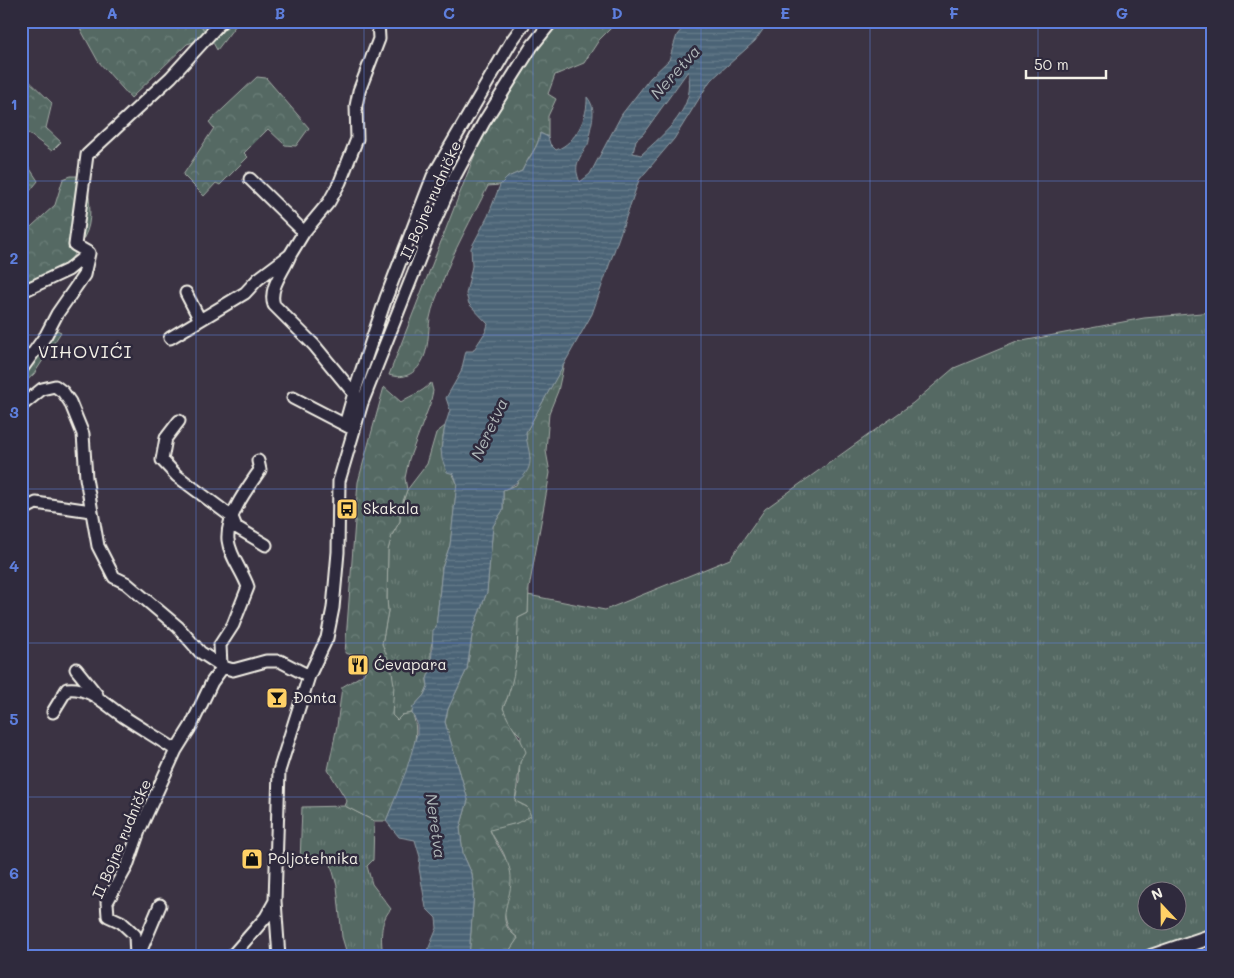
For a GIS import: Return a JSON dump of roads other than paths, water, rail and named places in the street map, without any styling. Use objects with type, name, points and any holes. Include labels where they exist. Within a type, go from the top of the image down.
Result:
[{"type":"main road","points":[[1151,957],[1213,936]]},
{"type":"street","points":[[89,253],[76,245],[87,155],[172,77],[222,21]]},
{"type":"street","points":[[362,404],[314,345],[274,305],[271,297],[290,255],[304,232],[329,202],[340,182],[357,139],[356,106],[359,91],[379,40],[378,21]]},
{"type":"street","name":"II Bojne rudničke","points":[[231,957],[266,918],[275,901],[279,771],[309,676],[327,638],[333,608],[338,552],[339,481],[350,427],[354,393],[386,298],[433,176],[511,42],[526,21]]},
{"type":"street","name":"II Bojne rudničke","points":[[350,427],[362,404],[455,176],[484,122],[532,46],[552,21]]},
{"type":"street","points":[[250,179],[304,232]]},
{"type":"street","points":[[21,292],[68,270],[89,253]]},
{"type":"street","points":[[21,370],[46,335],[57,314],[84,274],[89,253]]},
{"type":"street","points":[[170,338],[245,293],[258,279],[290,255]]},
{"type":"street","points":[[186,293],[200,320]]},
{"type":"street","points":[[21,406],[42,389],[55,386],[66,397],[82,434],[91,511],[98,546],[114,577],[126,583],[178,627],[200,652],[222,666],[233,670],[266,662],[280,661],[309,676]]},
{"type":"street","points":[[294,398],[350,427]]},
{"type":"street","points":[[179,421],[166,438],[162,460],[177,476],[232,517],[236,528],[266,545]]},
{"type":"street","name":"II Bojne rudničke","points":[[137,957],[134,935],[121,922],[108,916],[107,902],[127,866],[139,831],[176,750],[191,726],[212,682],[222,666],[220,645],[233,625],[248,587],[228,541],[232,517],[260,470],[258,461]]},
{"type":"street","points":[[21,511],[36,503],[91,511]]},
{"type":"street","points":[[76,669],[101,700]]},
{"type":"street","points":[[53,712],[67,689],[75,688],[101,700],[122,716],[176,750]]},
{"type":"street","points":[[275,901],[280,957]]},
{"type":"street","points":[[137,957],[160,905]]},
{"type":"water","name":"Neretva","points":[[689,21],[769,21],[755,41],[710,81],[674,139],[639,180],[592,314],[526,432],[530,459],[528,469],[517,482],[503,490],[503,510],[493,526],[487,592],[473,629],[467,669],[448,709],[445,722],[468,800],[460,828],[463,854],[472,874],[474,891],[469,957],[425,957],[437,928],[436,918],[426,908],[419,868],[420,857],[415,840],[399,837],[386,821],[406,771],[417,734],[417,723],[412,713],[413,707],[424,695],[428,686],[427,679],[431,668],[433,630],[436,628],[442,568],[450,545],[457,483],[454,474],[447,472],[442,459],[441,449],[450,410],[446,398],[461,372],[466,351],[473,351],[486,331],[488,324],[469,304],[466,294],[472,266],[471,248],[488,216],[500,185],[508,177],[522,171],[535,148],[540,133],[548,137],[550,144],[556,150],[569,142],[583,121],[587,97],[592,105],[593,117],[589,143],[579,159],[577,172],[580,182],[590,174],[622,114],[650,78],[669,60],[677,35]],"holes":[[[688,71],[690,84],[684,108],[669,128],[641,155],[633,153],[636,140],[643,134]]]},
{"type":"place","name":"Skakala","points":[[347,509]]},
{"type":"place","name":"Ćevapara","points":[[358,665]]},
{"type":"place","name":"Đonta","points":[[277,698]]},
{"type":"place","name":"Poljotehnika","points":[[252,859]]},
{"type":"district","name":"VIHOVIĆI","points":[[85,352]]}]
